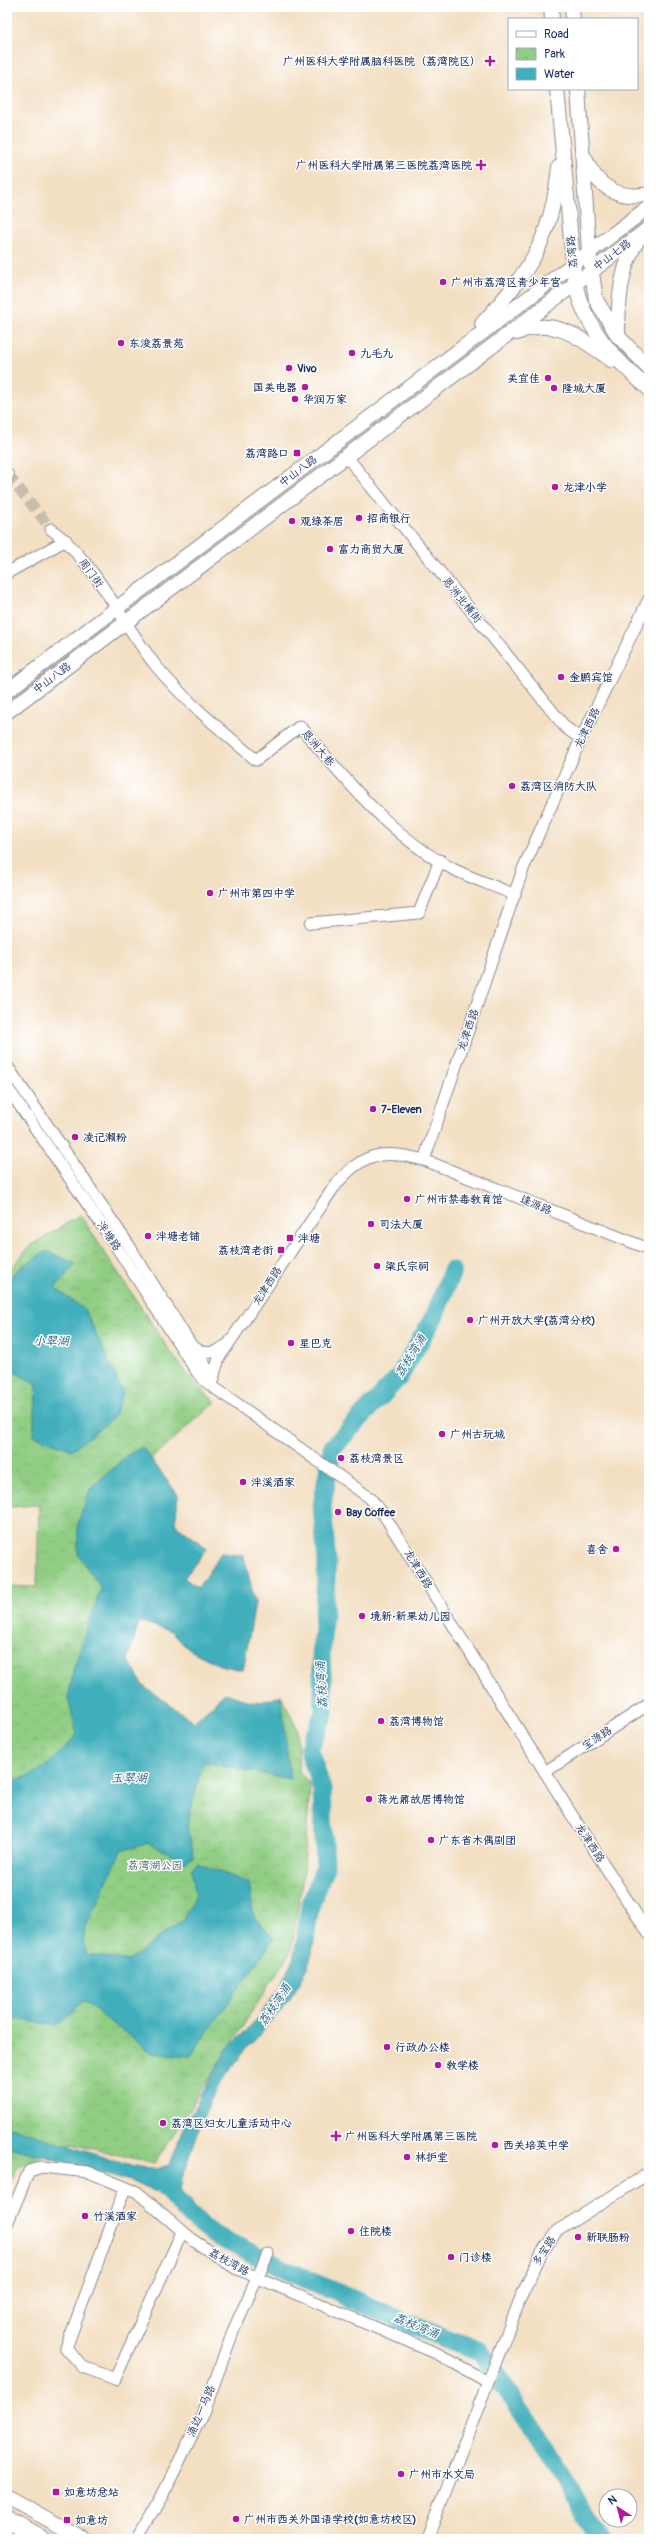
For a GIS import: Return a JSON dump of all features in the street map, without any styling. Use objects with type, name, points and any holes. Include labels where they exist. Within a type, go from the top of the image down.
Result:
[{"type":"highway","points":[[7,2520],[42,2539]]},
{"type":"highway","points":[[7,2523],[36,2539]]},
{"type":"main road","points":[[551,7],[552,18]]},
{"type":"main road","points":[[572,7],[573,18]]},
{"type":"main road","name":"荔湾路","points":[[557,90],[573,263],[582,308],[609,350],[645,386]]},
{"type":"main road","name":"荔湾路","points":[[578,90],[589,252],[596,300],[618,336],[649,368]]},
{"type":"main road","points":[[465,344],[520,279],[542,243],[550,218],[559,170],[561,128]]},
{"type":"main road","points":[[582,148],[593,175],[607,189],[633,195],[649,194]]},
{"type":"main road","name":"中山七路","points":[[589,252],[649,207]]},
{"type":"main road","points":[[618,336],[619,300],[624,275],[630,254],[646,230]]},
{"type":"main road","name":"中山七路","points":[[576,284],[646,230]]},
{"type":"main road","name":"中山八路","points":[[7,690],[118,608],[465,344],[589,252]]},
{"type":"main road","name":"中山八路","points":[[7,712],[576,284]]},
{"type":"main road","points":[[487,351],[531,328],[558,328],[581,338],[645,386]]},
{"type":"main road","points":[[7,2498],[84,2539]]},
{"type":"street","name":"恩洲北横街","points":[[347,457],[565,727],[581,739]]},
{"type":"street","name":"周门街","points":[[51,529],[66,540],[118,608],[125,623]]},
{"type":"street","points":[[7,573],[66,540]]},
{"type":"street","name":"龙津西路","points":[[649,599],[581,739],[523,869],[424,1160],[397,1153],[379,1154],[358,1163],[343,1175],[219,1358],[211,1380],[224,1394],[370,1498],[397,1535],[545,1772],[649,1934]]},
{"type":"street","name":"恩洲大巷","points":[[125,623],[157,666],[208,719],[256,760],[300,726],[354,790],[408,840],[453,869],[515,895]]},
{"type":"street","points":[[312,923],[419,913],[440,860]]},
{"type":"street","points":[[7,1066],[132,1250],[192,1345],[211,1380]]},
{"type":"street","name":"泮塘路","points":[[7,1087],[112,1240],[183,1352],[197,1372],[211,1380]]},
{"type":"street","name":"逢源路","points":[[424,1160],[649,1250]]},
{"type":"street","points":[[192,1345],[198,1351],[214,1353],[230,1342]]},
{"type":"street","name":"宝源路","points":[[545,1772],[649,1704]]},
{"type":"street","name":"荔枝湾路","points":[[7,2224],[29,2171],[42,2167],[88,2172],[146,2198],[182,2232],[218,2258],[257,2278],[327,2305],[438,2354],[488,2382]]},
{"type":"street","name":"多宝路","points":[[488,2382],[528,2278],[549,2240],[571,2221],[649,2173]]},
{"type":"street","points":[[125,2188],[66,2348],[83,2367],[115,2379],[182,2232]]},
{"type":"street","name":"涌边一马路","points":[[137,2539],[162,2496],[204,2411],[234,2328],[268,2254]]},
{"type":"street","points":[[427,2539],[488,2382]]},
{"type":"green space","name":"荔湾湖公园","points":[[80,1215],[167,1347],[196,1385],[216,1402],[151,1459],[178,1495],[175,1524],[207,1548],[184,1578],[198,1588],[221,1553],[244,1556],[255,1603],[243,1670],[220,1665],[188,1649],[171,1631],[139,1621],[128,1659],[143,1686],[194,1722],[225,1693],[253,1702],[266,1701],[281,1695],[297,1729],[299,1771],[310,1785],[304,1870],[291,1951],[155,2163],[72,2144],[18,2166],[7,2190],[7,1586],[37,1587],[39,1505],[7,1507],[7,1273],[30,1246]]},
{"type":"water","name":"小翠湖","points":[[46,1251],[76,1264],[55,1288],[85,1310],[123,1393],[113,1418],[72,1450],[33,1435],[37,1384],[12,1371],[7,1382],[7,1282],[16,1271]]},
{"type":"water","name":"玉翠湖","points":[[142,1447],[178,1495],[175,1524],[207,1548],[184,1578],[198,1588],[221,1553],[244,1556],[255,1603],[243,1670],[220,1665],[188,1649],[171,1631],[139,1621],[128,1659],[143,1686],[194,1722],[225,1693],[253,1702],[266,1701],[281,1695],[290,1779],[203,1762],[187,1825],[194,1857],[184,1862],[149,1843],[121,1851],[84,1931],[85,1954],[129,1961],[183,1919],[196,1894],[191,1869],[197,1863],[249,1883],[254,1917],[274,1938],[191,2056],[152,2053],[83,2001],[57,2026],[7,2017],[7,1781],[28,1776],[38,1771],[55,1758],[77,1734],[68,1698],[74,1667],[101,1588],[78,1554],[78,1523],[90,1489],[126,1456]]},
{"type":"water","points":[[316,1906],[315,1932],[308,1967],[283,2007],[232,2067],[211,2099],[182,2179],[180,2191],[165,2199],[156,2192],[117,2177],[7,2146],[7,2126],[134,2167],[156,2168],[170,2165],[183,2128],[228,2048],[257,2019],[283,1983],[293,1960],[303,1908]]},
{"type":"waterway","name":"荔枝湾涌","points":[[306,1932],[310,1906],[325,1867],[322,1789],[309,1749],[324,1713],[321,1656],[327,1563],[322,1506],[332,1448],[399,1377],[435,1315],[452,1271]]},
{"type":"waterway","name":"荔枝湾涌","points":[[164,2187],[192,2218],[214,2235],[284,2269],[411,2325],[480,2351],[531,2426],[600,2539]]},
{"type":"tunnel","points":[[8,475],[51,529]]},
{"type":"place","name":"广州医科大学附属脑科医院（荔湾院区）","points":[[490,61]]},
{"type":"place","name":"广州医科大学附属第三医院荔湾医院","points":[[481,165]]},
{"type":"place","name":"广州市荔湾区青少年宫","points":[[443,282]]},
{"type":"place","name":"东浚荔景苑","points":[[121,343]]},
{"type":"place","name":"九毛九","points":[[352,353]]},
{"type":"place","name":"Vivo","points":[[289,368]]},
{"type":"place","name":"美宜佳","points":[[548,378]]},
{"type":"place","name":"国美电器","points":[[305,387]]},
{"type":"place","name":"隆城大厦","points":[[554,388]]},
{"type":"place","name":"华润万家","points":[[295,399]]},
{"type":"place","name":"荔湾路口","points":[[297,453]]},
{"type":"place","name":"龙津小学","points":[[555,487]]},
{"type":"place","name":"招商银行","points":[[359,518]]},
{"type":"place","name":"观绿茶居","points":[[292,521]]},
{"type":"place","name":"富力商贸大厦","points":[[330,549]]},
{"type":"place","name":"金鹏宾馆","points":[[561,677]]},
{"type":"place","name":"荔湾区消防大队","points":[[512,786]]},
{"type":"place","name":"广州市第四中学","points":[[210,893]]},
{"type":"place","name":"7-Eleven","points":[[373,1109]]},
{"type":"place","name":"凌记濑粉","points":[[75,1137]]},
{"type":"place","name":"广州市禁毒教育馆","points":[[407,1199]]},
{"type":"place","name":"司法大厦","points":[[371,1224]]},
{"type":"place","name":"泮塘老铺","points":[[148,1236]]},
{"type":"place","name":"泮塘","points":[[290,1238]]},
{"type":"place","name":"荔枝湾老街","points":[[281,1250]]},
{"type":"place","name":"梁氏宗祠","points":[[377,1266]]},
{"type":"place","name":"广州开放大学(荔湾分校)","points":[[470,1320]]},
{"type":"place","name":"星巴克","points":[[291,1343]]},
{"type":"place","name":"广州古玩城","points":[[442,1434]]},
{"type":"place","name":"荔枝湾景区","points":[[341,1458]]},
{"type":"place","name":"泮溪酒家","points":[[243,1482]]},
{"type":"place","name":"Bay Coffee","points":[[338,1512]]},
{"type":"place","name":"喜舍","points":[[616,1549]]},
{"type":"place","name":"境新·新果幼儿园","points":[[362,1616]]},
{"type":"place","name":"荔湾博物馆","points":[[381,1721]]},
{"type":"place","name":"蒋光鼐故居博物馆","points":[[369,1799]]},
{"type":"place","name":"广东省木偶剧团","points":[[431,1840]]},
{"type":"place","name":"行政办公楼","points":[[387,2047]]},
{"type":"place","name":"教学楼","points":[[438,2065]]},
{"type":"place","name":"荔湾区妇女儿童活动中心","points":[[163,2123]]},
{"type":"place","name":"广州医科大学附属第三医院","points":[[336,2136]]},
{"type":"place","name":"西关培英中学","points":[[495,2145]]},
{"type":"place","name":"林护堂","points":[[407,2157]]},
{"type":"place","name":"竹溪酒家","points":[[85,2216]]},
{"type":"place","name":"住院楼","points":[[351,2231]]},
{"type":"place","name":"新联肠粉","points":[[578,2237]]},
{"type":"place","name":"门诊楼","points":[[451,2257]]},
{"type":"place","name":"广州市水文局","points":[[401,2474]]},
{"type":"place","name":"如意坊总站","points":[[56,2492]]},
{"type":"place","name":"广州市西关外国语学校(如意坊校区)","points":[[236,2519]]},
{"type":"place","name":"如意坊","points":[[67,2520]]}]
